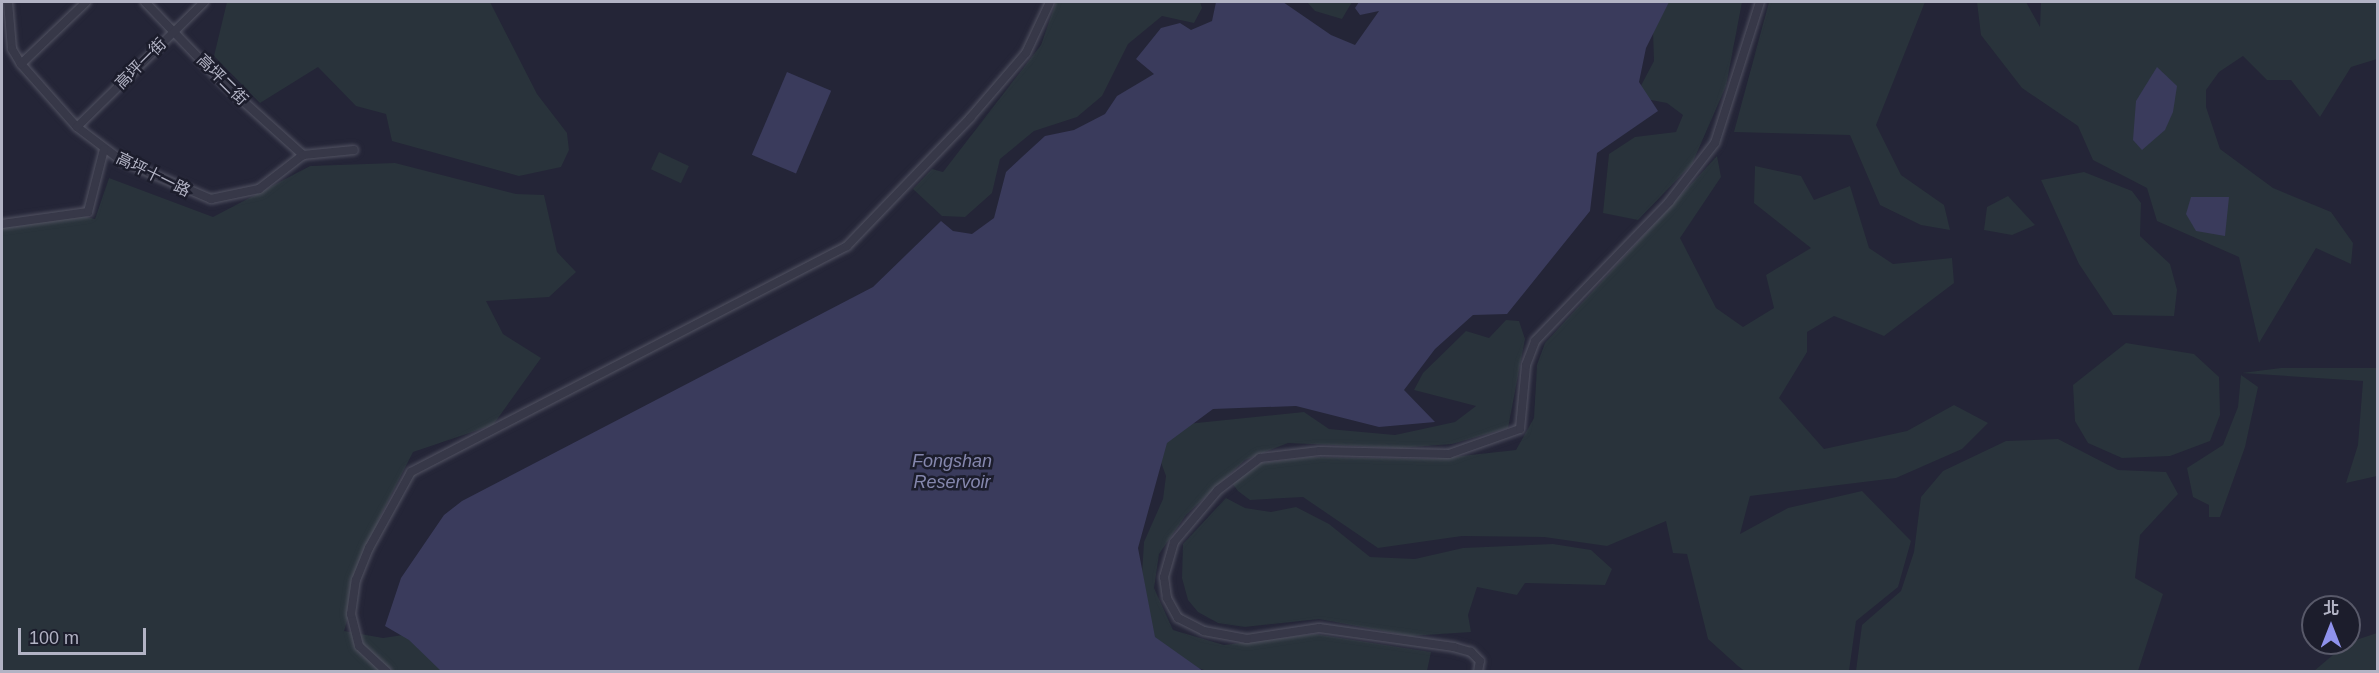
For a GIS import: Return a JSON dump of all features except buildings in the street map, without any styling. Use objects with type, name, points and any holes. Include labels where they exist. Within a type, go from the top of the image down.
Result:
[{"type":"street","name":"高坪十一路","points":[[8,2],[12,50],[21,64],[77,127],[104,149],[193,195],[211,199],[259,189],[303,155]]},
{"type":"street","points":[[21,64],[86,2]]},
{"type":"street","name":"高坪二街","points":[[145,2],[175,30],[223,83],[303,155]]},
{"type":"street","name":"高坪一街","points":[[77,127],[204,2]]},
{"type":"street","points":[[387,672],[359,646],[351,614],[356,580],[369,548],[411,472],[847,246],[970,118],[1026,53],[1050,2]]},
{"type":"street","points":[[1478,672],[1480,661],[1471,652],[1454,647],[1319,628],[1246,639],[1204,631],[1178,618],[1167,598],[1164,577],[1174,542],[1218,490],[1260,458],[1320,451],[1449,454],[1520,429],[1526,364],[1535,341],[1670,202],[1715,143],[1760,2]]},
{"type":"street","points":[[2,224],[88,212],[104,149]]},
{"type":"street","points":[[303,155],[354,150]]},
{"type":"shaded area","points":[[227,2],[490,2],[537,94],[567,133],[569,150],[561,167],[519,176],[392,141],[386,114],[356,106],[318,67],[260,103],[214,56]]},
{"type":"shaded area","points":[[1056,2],[1200,2],[1202,8],[1194,23],[1162,16],[1128,44],[1102,96],[1077,117],[1034,131],[1000,159],[992,193],[965,217],[942,216],[913,189],[932,169],[943,172],[1041,45]]},
{"type":"shaded area","points":[[1307,2],[1352,2],[1342,19],[1315,11]]},
{"type":"shaded area","points":[[1652,2],[1742,2],[1726,86],[1692,164],[1638,220],[1603,213],[1609,154],[1635,137],[1676,132],[1683,115],[1667,103],[1635,97],[1654,61]]},
{"type":"shaded area","points":[[1769,2],[1925,2],[1876,125],[1901,175],[1944,205],[1950,230],[1921,225],[1880,205],[1850,135],[1734,132]]},
{"type":"shaded area","points":[[1977,2],[2026,2],[2040,27],[2041,2],[2377,2],[2377,59],[2351,67],[2320,117],[2291,80],[2267,80],[2243,56],[2219,72],[2206,90],[2206,107],[2220,149],[2273,188],[2331,212],[2353,243],[2351,264],[2316,248],[2259,343],[2239,257],[2157,221],[2147,188],[2093,160],[2078,126],[2022,88],[1981,35]]},
{"type":"shaded area","points":[[659,152],[689,166],[681,183],[651,169]]},
{"type":"shaded area","points":[[1717,156],[1721,177],[1680,238],[1716,308],[1743,327],[1774,308],[1766,275],[1811,248],[1754,203],[1755,166],[1801,176],[1814,200],[1850,186],[1869,248],[1893,264],[1952,258],[1954,283],[1884,336],[1834,316],[1807,332],[1807,352],[1779,398],[1824,449],[1907,431],[1954,405],[1988,423],[1962,449],[1896,478],[1750,496],[1740,534],[1788,508],[1862,491],[1911,541],[1898,587],[1856,621],[1849,671],[1746,672],[1738,666],[1708,639],[1687,554],[1673,553],[1666,521],[1607,546],[1544,537],[1462,536],[1378,548],[1303,497],[1250,500],[1232,483],[1261,463],[1309,457],[1434,459],[1516,450],[1534,418],[1537,365],[1545,343]]},
{"type":"shaded area","points":[[395,163],[516,194],[544,195],[557,252],[576,272],[549,297],[486,301],[503,334],[541,358],[493,425],[413,452],[379,519],[344,631],[383,638],[423,632],[467,671],[2,671],[2,223],[70,213],[95,219],[109,178],[213,217],[310,166]]},
{"type":"shaded area","points":[[2084,172],[2132,191],[2141,203],[2140,236],[2170,264],[2177,290],[2174,316],[2113,315],[2079,264],[2041,180]]},
{"type":"shaded area","points":[[2008,196],[2035,225],[2012,235],[1984,230],[1987,207]]},
{"type":"shaded area","points":[[1506,320],[1519,321],[1525,339],[1508,428],[1452,444],[1400,448],[1288,443],[1245,460],[1186,515],[1159,554],[1154,588],[1173,630],[1224,645],[1315,634],[1431,652],[1427,671],[1207,671],[1162,656],[1140,607],[1144,542],[1163,499],[1166,476],[1155,446],[1177,425],[1304,412],[1329,429],[1395,435],[1455,422],[1476,406],[1414,390],[1423,373],[1466,331],[1489,338]]},
{"type":"shaded area","points":[[2126,343],[2194,354],[2219,377],[2220,415],[2210,441],[2170,456],[2122,458],[2088,443],[2075,421],[2073,385]]},
{"type":"shaded area","points":[[2281,368],[2377,368],[2377,476],[2346,483],[2358,445],[2363,381],[2242,373]]},
{"type":"shaded area","points":[[2241,375],[2258,387],[2245,447],[2220,517],[2209,517],[2209,505],[2193,497],[2187,468],[2223,445],[2238,407]]},
{"type":"shaded area","points":[[2058,439],[2118,470],[2166,472],[2178,494],[2140,535],[2135,578],[2163,594],[2138,671],[1856,671],[1862,625],[1901,591],[1914,552],[1921,497],[1943,471],[2006,441]]},
{"type":"shaded area","points":[[1226,498],[1245,508],[1271,512],[1296,507],[1329,524],[1370,557],[1415,559],[1463,548],[1553,544],[1591,550],[1612,569],[1605,585],[1525,583],[1517,595],[1477,587],[1468,615],[1471,632],[1410,636],[1319,619],[1245,627],[1218,623],[1198,612],[1188,600],[1182,578],[1183,544]]},
{"type":"shaded area","points":[[2377,633],[2377,671],[2314,671],[2333,655],[2361,655],[2361,638]]},
{"type":"water","name":"Fongshan Reservoir","points":[[1216,2],[1283,2],[1331,35],[1355,45],[1379,11],[1360,15],[1355,8],[1359,2],[1669,2],[1646,48],[1639,82],[1658,111],[1597,153],[1590,211],[1507,314],[1473,315],[1435,349],[1404,390],[1435,422],[1379,427],[1296,406],[1213,409],[1167,443],[1138,548],[1155,637],[1203,671],[441,671],[409,640],[385,626],[401,578],[444,515],[462,501],[873,287],[941,221],[953,231],[972,234],[994,218],[1006,172],[1045,136],[1074,130],[1105,114],[1117,96],[1154,74],[1136,59],[1161,28],[1180,23],[1191,30],[1212,21]]},
{"type":"water","points":[[2157,67],[2177,86],[2173,112],[2165,130],[2142,150],[2133,140],[2136,101]]},
{"type":"water","points":[[787,72],[831,91],[796,174],[752,155]]},
{"type":"water","points":[[2191,197],[2229,197],[2225,236],[2196,231],[2186,214]]}]
